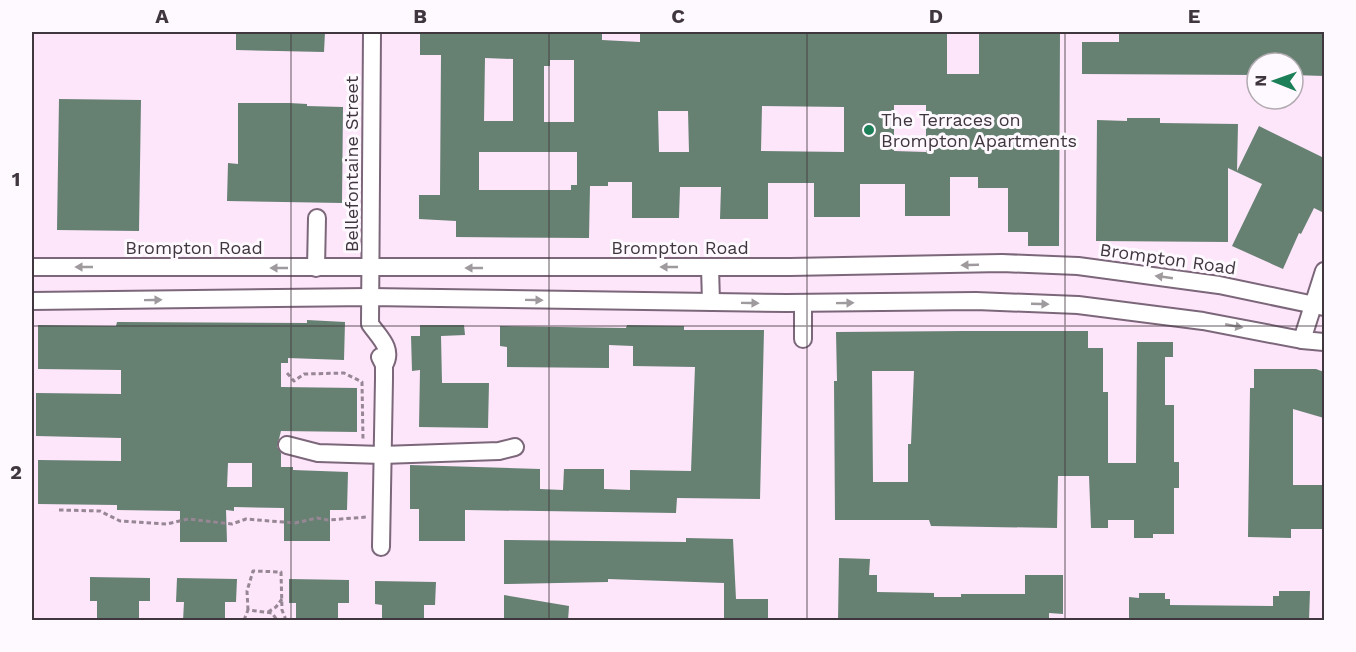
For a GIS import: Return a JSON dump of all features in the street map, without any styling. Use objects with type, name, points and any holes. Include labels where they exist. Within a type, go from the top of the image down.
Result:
[{"type":"street","name":"Bellefontaine Street","points":[[372,32],[370,324],[384,343],[380,349],[380,360],[384,365],[382,455]]},
{"type":"street","points":[[316,268],[317,218]]},
{"type":"street","name":"Brompton Road","points":[[32,267],[710,267],[1002,263],[1078,266],[1219,285],[1319,305]]},
{"type":"street","points":[[710,267],[711,302]]},
{"type":"street","points":[[1302,340],[1319,305],[1324,271]]},
{"type":"street","points":[[32,301],[370,297],[803,303],[976,302],[1078,305],[1222,324],[1302,340],[1324,342]]},
{"type":"street","points":[[803,303],[803,339]]},
{"type":"street","points":[[287,445],[318,453],[382,455],[499,451],[515,447]]},
{"type":"street","points":[[381,547],[382,455]]},
{"type":"path","points":[[287,373],[294,381],[304,374],[344,373],[362,382],[363,454]]},
{"type":"path","points":[[59,510],[100,511],[120,521],[167,524],[188,519],[232,524],[246,519],[295,523],[317,518],[328,520],[373,517],[381,519]]},
{"type":"path","points":[[244,621],[248,610],[247,591],[253,572],[281,572],[282,610],[286,621]]},
{"type":"path","points":[[268,612],[276,608],[282,599]]},
{"type":"path","points":[[248,610],[272,613],[277,621]]},
{"type":"building","points":[[236,32],[325,32],[324,52],[236,50]]},
{"type":"building","points":[[420,32],[602,32],[602,40],[640,42],[640,32],[947,32],[947,74],[979,74],[979,32],[1060,32],[1059,246],[1028,246],[1028,232],[1008,232],[1008,188],[978,188],[978,177],[950,177],[950,216],[905,216],[905,184],[860,184],[860,217],[814,217],[814,183],[768,183],[768,219],[720,219],[721,187],[680,187],[679,218],[632,218],[632,182],[608,182],[608,186],[590,186],[589,238],[456,237],[456,221],[419,219],[419,195],[440,195],[441,55],[420,55]],"holes":[[[485,58],[513,59],[513,121],[484,121]],[[550,60],[574,60],[574,122],[544,122],[544,66],[550,66]],[[894,105],[926,105],[926,152],[894,151]],[[762,106],[844,107],[844,152],[761,151]],[[658,111],[688,111],[689,152],[659,152]],[[479,152],[577,152],[577,185],[571,185],[571,190],[479,190]]]},
{"type":"building","points":[[1119,32],[1324,32],[1324,76],[1305,75],[1305,51],[1245,51],[1245,75],[1082,74],[1082,42],[1119,42]]},
{"type":"building","points":[[59,99],[141,100],[139,231],[57,230]]},
{"type":"building","points":[[238,103],[289,103],[343,107],[342,203],[227,201],[228,163],[238,164]]},
{"type":"building","points":[[1127,118],[1160,118],[1160,123],[1238,124],[1237,171],[1259,126],[1324,158],[1324,213],[1314,208],[1301,234],[1299,233],[1283,269],[1232,246],[1262,184],[1228,168],[1228,242],[1096,241],[1097,120],[1127,121]]},
{"type":"building","points":[[307,320],[345,322],[344,360],[288,358],[288,363],[281,363],[281,387],[357,388],[357,432],[281,431],[277,447],[281,453],[281,467],[293,467],[293,470],[348,472],[347,510],[330,510],[330,541],[284,541],[284,508],[234,507],[234,511],[226,510],[227,542],[180,542],[180,511],[117,510],[117,505],[38,504],[38,460],[121,461],[121,438],[36,436],[36,393],[121,394],[121,370],[38,369],[38,325],[116,326],[117,322],[307,323]],"holes":[[[228,463],[252,463],[252,487],[227,487]]]},
{"type":"building","points":[[420,325],[464,325],[465,335],[441,336],[442,383],[489,383],[488,428],[419,427],[420,370],[412,371],[411,336],[420,336]]},
{"type":"building","points":[[627,325],[684,326],[684,330],[764,330],[760,499],[677,498],[676,513],[465,510],[465,541],[419,541],[419,509],[410,509],[410,465],[540,469],[540,489],[563,490],[564,469],[604,469],[604,489],[630,490],[630,470],[691,471],[695,367],[633,366],[633,346],[609,345],[609,368],[507,367],[507,347],[500,346],[500,326],[626,328]]},
{"type":"building","points":[[1088,331],[1088,348],[1103,348],[1103,392],[1108,392],[1108,463],[1136,463],[1137,342],[1173,342],[1173,357],[1165,357],[1165,405],[1174,405],[1174,462],[1179,462],[1179,488],[1174,488],[1174,534],[1153,534],[1153,538],[1134,538],[1134,520],[1108,520],[1108,528],[1091,528],[1089,476],[1058,476],[1057,528],[931,526],[929,520],[835,520],[836,332]],"holes":[[[872,371],[914,371],[911,444],[908,444],[908,482],[873,482]]]},
{"type":"building","points":[[1254,369],[1316,369],[1324,372],[1324,418],[1293,409],[1293,485],[1324,485],[1324,529],[1291,529],[1291,538],[1248,537],[1250,388],[1254,388]]},
{"type":"building","points":[[686,538],[733,539],[736,599],[768,599],[768,621],[724,621],[724,583],[608,579],[608,582],[504,584],[504,540],[686,542]]},
{"type":"building","points":[[839,558],[870,559],[869,575],[877,575],[877,592],[934,593],[934,597],[961,597],[961,594],[1025,594],[1025,575],[1063,575],[1063,614],[1049,613],[1049,621],[838,621]]},
{"type":"building","points":[[90,577],[150,578],[150,601],[139,601],[139,621],[97,621],[97,601],[90,601]]},
{"type":"building","points":[[177,578],[237,579],[236,602],[225,602],[225,621],[183,621],[184,602],[176,602]]},
{"type":"building","points":[[289,579],[349,580],[349,603],[338,603],[338,621],[296,621],[296,603],[289,603]]},
{"type":"building","points":[[375,581],[436,582],[435,605],[424,605],[424,621],[382,621],[382,605],[375,604]]},
{"type":"building","points":[[1279,591],[1310,591],[1309,621],[1129,621],[1129,597],[1139,598],[1139,593],[1165,593],[1165,599],[1170,599],[1170,605],[1273,606],[1273,596],[1279,596]]},
{"type":"building","points":[[504,595],[569,606],[568,621],[504,621]]},
{"type":"place","name":"The Terraces on Brompton Apartments","points":[[869,130]]}]
